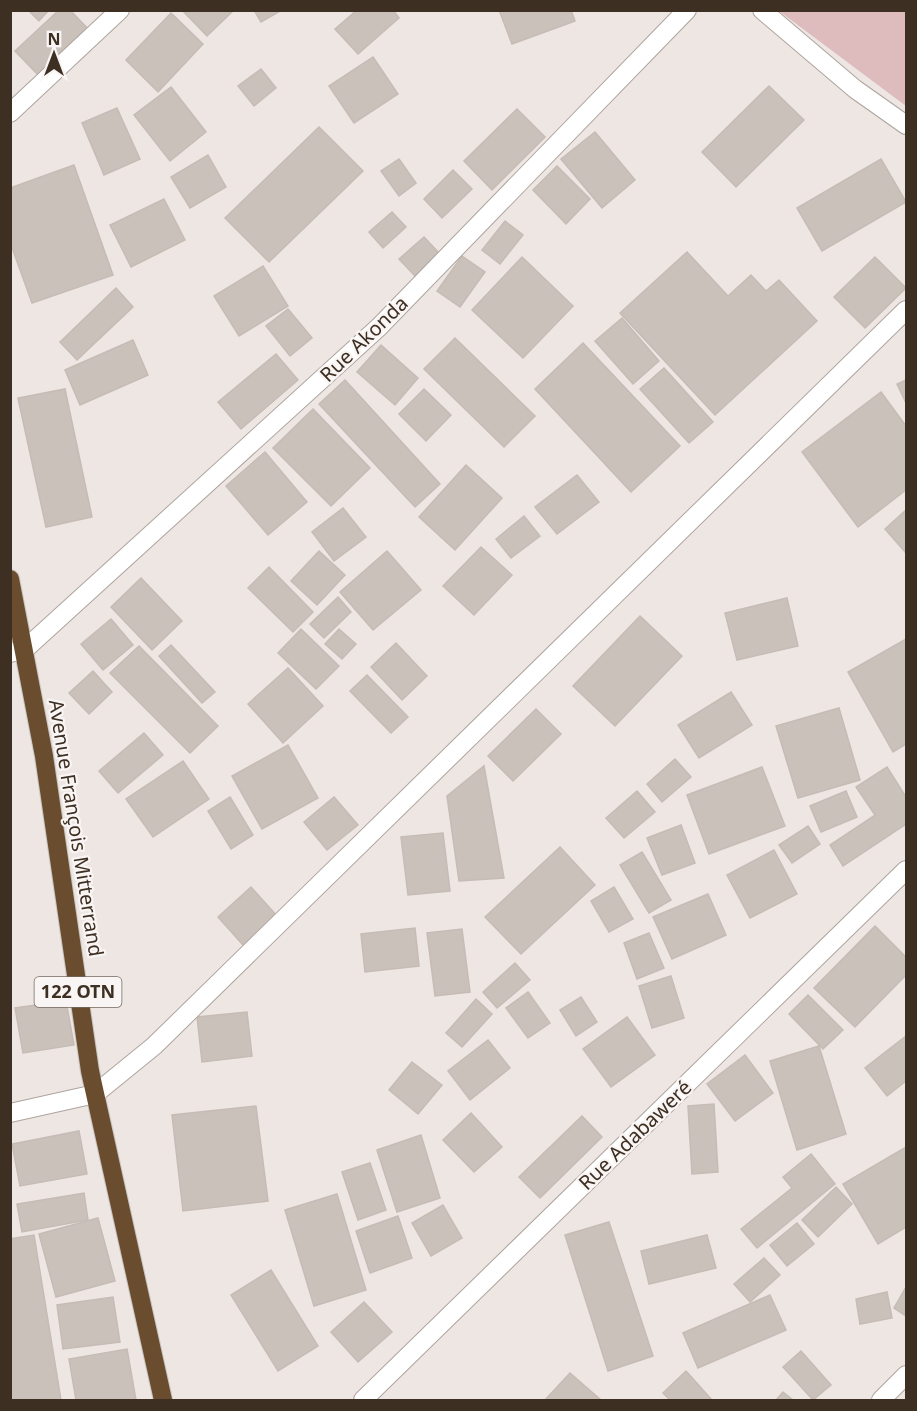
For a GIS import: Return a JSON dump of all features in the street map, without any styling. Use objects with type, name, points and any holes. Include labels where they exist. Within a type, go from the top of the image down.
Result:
[{"type":"highway","name":"Avenue François Mitterrand","points":[[10,579],[17,651],[44,756],[90,1071],[163,1401]]},
{"type":"street","points":[[10,113],[120,10]]},
{"type":"street","name":"Rue Akonda","points":[[17,651],[379,327],[687,10]]},
{"type":"street","points":[[762,10],[855,89],[906,125]]},
{"type":"street","points":[[10,1113],[95,1094],[154,1046],[906,310]]},
{"type":"street","name":"Rue Adabaweré","points":[[363,1401],[906,870]]},
{"type":"street","points":[[881,1401],[906,1375]]},
{"type":"shaded area","points":[[779,11],[906,11],[906,106]]},
{"type":"building","points":[[28,10],[49,10],[39,21]]},
{"type":"building","points":[[59,10],[70,10],[91,32],[41,78],[15,51]]},
{"type":"building","points":[[182,10],[234,10],[207,36]]},
{"type":"building","points":[[254,10],[282,10],[261,22]]},
{"type":"building","points":[[357,10],[393,10],[399,18],[358,54],[335,29]]},
{"type":"building","points":[[499,10],[571,10],[575,21],[512,44]]},
{"type":"building","points":[[171,13],[203,44],[158,92],[126,60]]},
{"type":"building","points":[[373,57],[398,94],[354,123],[329,86]]},
{"type":"building","points":[[261,69],[276,88],[254,106],[238,86]]},
{"type":"building","points":[[769,86],[804,120],[736,187],[702,152]]},
{"type":"building","points":[[171,87],[206,132],[170,161],[134,115]]},
{"type":"building","points":[[117,108],[140,159],[104,175],[82,123]]},
{"type":"building","points":[[517,109],[545,137],[492,190],[464,161]]},
{"type":"building","points":[[319,127],[363,171],[269,262],[225,218]]},
{"type":"building","points":[[595,132],[635,180],[602,208],[561,159]]},
{"type":"building","points":[[208,155],[226,187],[190,208],[171,177]]},
{"type":"building","points":[[399,159],[416,183],[399,196],[381,171]]},
{"type":"building","points":[[881,159],[906,202],[822,251],[797,208]]},
{"type":"building","points":[[74,165],[113,275],[32,303],[10,242],[10,188]]},
{"type":"building","points":[[557,166],[590,199],[566,224],[533,190]]},
{"type":"building","points":[[453,170],[472,189],[442,218],[424,199]]},
{"type":"building","points":[[164,199],[185,240],[131,267],[110,225]]},
{"type":"building","points":[[392,212],[406,227],[383,248],[369,232]]},
{"type":"building","points":[[505,221],[523,235],[500,264],[482,250]]},
{"type":"building","points":[[424,237],[439,253],[415,276],[399,259]]},
{"type":"building","points":[[687,252],[728,296],[751,275],[766,291],[779,280],[817,321],[715,415],[620,313]]},
{"type":"building","points":[[462,256],[485,272],[460,307],[437,291]]},
{"type":"building","points":[[522,257],[573,306],[523,358],[472,310]]},
{"type":"building","points":[[875,257],[906,288],[865,328],[834,297]]},
{"type":"building","points":[[263,266],[288,306],[239,336],[214,296]]},
{"type":"building","points":[[116,288],[133,307],[77,360],[60,342]]},
{"type":"building","points":[[288,309],[312,338],[290,356],[266,326]]},
{"type":"building","points":[[622,318],[659,361],[633,384],[595,341]]},
{"type":"building","points":[[455,338],[535,416],[504,447],[424,369]]},
{"type":"building","points":[[133,340],[148,375],[80,405],[65,370]]},
{"type":"building","points":[[583,343],[680,446],[631,492],[535,389]]},
{"type":"building","points":[[381,345],[418,378],[395,405],[357,372]]},
{"type":"building","points":[[276,354],[298,380],[241,429],[218,402]]},
{"type":"building","points":[[664,368],[713,422],[689,443],[640,389]]},
{"type":"building","points":[[345,380],[440,484],[415,507],[319,404]]},
{"type":"building","points":[[906,380],[906,403],[897,384]]},
{"type":"building","points":[[65,389],[92,517],[46,527],[18,398]]},
{"type":"building","points":[[424,389],[451,415],[426,441],[399,414]]},
{"type":"building","points":[[881,392],[906,426],[906,490],[858,527],[802,452]]},
{"type":"building","points":[[313,409],[370,468],[331,506],[273,448]]},
{"type":"building","points":[[265,452],[307,502],[268,535],[226,486]]},
{"type":"building","points":[[466,465],[502,498],[455,550],[419,517]]},
{"type":"building","points":[[577,475],[599,502],[557,534],[535,507]]},
{"type":"building","points":[[343,508],[366,537],[334,561],[312,532]]},
{"type":"building","points":[[906,510],[906,553],[885,529]]},
{"type":"building","points":[[524,516],[540,536],[511,558],[496,539]]},
{"type":"building","points":[[481,547],[512,575],[474,615],[443,586]]},
{"type":"building","points":[[319,551],[345,575],[317,605],[291,581]]},
{"type":"building","points":[[387,551],[421,590],[373,630],[340,592]]},
{"type":"building","points":[[269,567],[313,612],[293,632],[248,588]]},
{"type":"building","points":[[141,578],[182,621],[152,650],[111,607]]},
{"type":"building","points":[[338,597],[351,612],[324,638],[310,624]]},
{"type":"building","points":[[787,598],[798,646],[737,660],[725,613]]},
{"type":"building","points":[[640,616],[682,656],[615,726],[573,686]]},
{"type":"building","points":[[111,619],[133,645],[103,670],[81,644]]},
{"type":"building","points":[[301,629],[339,666],[316,689],[278,653]]},
{"type":"building","points":[[339,629],[356,644],[342,659],[325,644]]},
{"type":"building","points":[[906,639],[906,744],[893,752],[848,672]]},
{"type":"building","points":[[396,643],[427,676],[402,700],[371,667]]},
{"type":"building","points":[[171,645],[215,692],[202,703],[159,656]]},
{"type":"building","points":[[139,646],[218,726],[190,753],[110,673]]},
{"type":"building","points":[[288,668],[323,706],[283,743],[248,704]]},
{"type":"building","points":[[93,671],[112,692],[89,714],[69,693]]},
{"type":"building","points":[[367,675],[408,717],[391,733],[350,691]]},
{"type":"building","points":[[731,692],[752,725],[699,758],[678,725]]},
{"type":"building","points":[[839,708],[860,780],[798,798],[776,726]]},
{"type":"building","points":[[536,709],[561,734],[513,781],[488,756]]},
{"type":"building","points":[[144,733],[163,755],[118,793],[99,771]]},
{"type":"building","points":[[288,745],[318,798],[262,829],[232,776]]},
{"type":"building","points":[[675,759],[691,777],[662,802],[647,784]]},
{"type":"building","points":[[183,761],[209,799],[153,837],[126,799]]},
{"type":"building","points":[[484,766],[504,878],[459,881],[447,796]]},
{"type":"building","points":[[762,767],[785,826],[709,854],[687,795]]},
{"type":"building","points":[[887,767],[906,797],[906,824],[843,866],[830,845],[875,815],[856,787]]},
{"type":"building","points":[[637,791],[655,812],[624,838],[606,818]]},
{"type":"building","points":[[846,791],[857,817],[821,832],[810,806]]},
{"type":"building","points":[[230,797],[253,835],[231,849],[208,811]]},
{"type":"building","points":[[334,797],[358,825],[327,850],[304,822]]},
{"type":"building","points":[[681,825],[695,863],[662,875],[647,838]]},
{"type":"building","points":[[808,826],[820,844],[792,863],[779,845]]},
{"type":"building","points":[[443,833],[450,891],[408,895],[401,837]]},
{"type":"building","points":[[560,847],[595,885],[521,954],[485,917]]},
{"type":"building","points":[[774,850],[797,894],[750,918],[727,875]]},
{"type":"building","points":[[642,852],[671,900],[649,913],[620,865]]},
{"type":"building","points":[[251,887],[277,916],[243,945],[218,917]]},
{"type":"building","points":[[614,887],[633,919],[609,932],[591,901]]},
{"type":"building","points":[[708,894],[726,935],[672,959],[653,917]]},
{"type":"building","points":[[875,926],[906,957],[906,975],[855,1027],[814,988]]},
{"type":"building","points":[[415,928],[419,966],[365,972],[361,934]]},
{"type":"building","points":[[462,929],[470,992],[435,996],[427,933]]},
{"type":"building","points":[[649,933],[664,968],[637,979],[624,943]]},
{"type":"building","points":[[515,963],[530,980],[497,1008],[483,992]]},
{"type":"building","points":[[671,976],[684,1018],[652,1028],[639,986]]},
{"type":"building","points":[[528,992],[550,1023],[528,1038],[506,1008]]},
{"type":"building","points":[[808,995],[843,1030],[823,1049],[789,1014]]},
{"type":"building","points":[[581,997],[597,1022],[576,1036],[560,1010]]},
{"type":"building","points":[[476,999],[492,1014],[462,1047],[446,1033]]},
{"type":"building","points":[[66,1001],[74,1045],[23,1053],[15,1008]]},
{"type":"building","points":[[247,1012],[252,1056],[202,1062],[197,1017]]},
{"type":"building","points":[[627,1017],[655,1055],[611,1087],[583,1049]]},
{"type":"building","points":[[906,1036],[906,1081],[887,1096],[865,1068]]},
{"type":"building","points":[[488,1040],[510,1068],[470,1100],[448,1071]]},
{"type":"building","points":[[819,1046],[846,1134],[797,1150],[770,1061]]},
{"type":"building","points":[[745,1055],[773,1093],[735,1121],[707,1084]]},
{"type":"building","points":[[412,1062],[442,1085],[418,1114],[389,1090]]},
{"type":"building","points":[[714,1104],[718,1172],[692,1174],[688,1106]]},
{"type":"building","points":[[256,1106],[268,1201],[183,1211],[172,1115]]},
{"type":"building","points":[[471,1113],[502,1147],[474,1172],[443,1140]]},
{"type":"building","points":[[582,1116],[602,1137],[540,1198],[519,1177]]},
{"type":"building","points":[[79,1131],[87,1174],[20,1186],[12,1144]]},
{"type":"building","points":[[421,1135],[440,1198],[397,1212],[377,1150]]},
{"type":"building","points":[[906,1147],[906,1227],[878,1244],[843,1184]]},
{"type":"building","points":[[811,1154],[835,1184],[757,1248],[741,1229],[792,1188],[783,1177]]},
{"type":"building","points":[[370,1163],[386,1210],[358,1220],[342,1172]]},
{"type":"building","points":[[836,1187],[852,1204],[818,1237],[802,1220]]},
{"type":"building","points":[[84,1193],[88,1220],[22,1232],[17,1204]]},
{"type":"building","points":[[337,1194],[366,1290],[314,1306],[285,1210]]},
{"type":"building","points":[[443,1205],[462,1238],[431,1256],[412,1223]]},
{"type":"building","points":[[398,1216],[412,1258],[370,1273],[356,1231]]},
{"type":"building","points":[[98,1218],[115,1281],[56,1297],[39,1234]]},
{"type":"building","points":[[609,1222],[653,1356],[608,1371],[565,1235]]},
{"type":"building","points":[[797,1223],[814,1244],[787,1266],[770,1245]]},
{"type":"building","points":[[34,1235],[61,1400],[10,1400],[10,1239]]},
{"type":"building","points":[[707,1235],[716,1268],[649,1284],[641,1251]]},
{"type":"building","points":[[764,1258],[780,1275],[750,1302],[734,1284]]},
{"type":"building","points":[[271,1270],[318,1346],[278,1371],[231,1295]]},
{"type":"building","points":[[906,1287],[906,1316],[894,1308]]},
{"type":"building","points":[[887,1292],[892,1318],[860,1324],[856,1299]]},
{"type":"building","points":[[770,1295],[786,1330],[698,1368],[683,1333]]},
{"type":"building","points":[[113,1297],[120,1342],[63,1349],[57,1305]]},
{"type":"building","points":[[364,1302],[392,1332],[358,1362],[331,1332]]},
{"type":"building","points":[[127,1349],[136,1400],[76,1400],[69,1359]]},
{"type":"building","points":[[801,1351],[831,1385],[813,1400],[783,1367]]},
{"type":"building","points":[[686,1371],[712,1400],[670,1400],[663,1393]]},
{"type":"building","points":[[570,1373],[601,1400],[545,1400]]},
{"type":"building","points":[[783,1392],[793,1400],[776,1400]]}]
